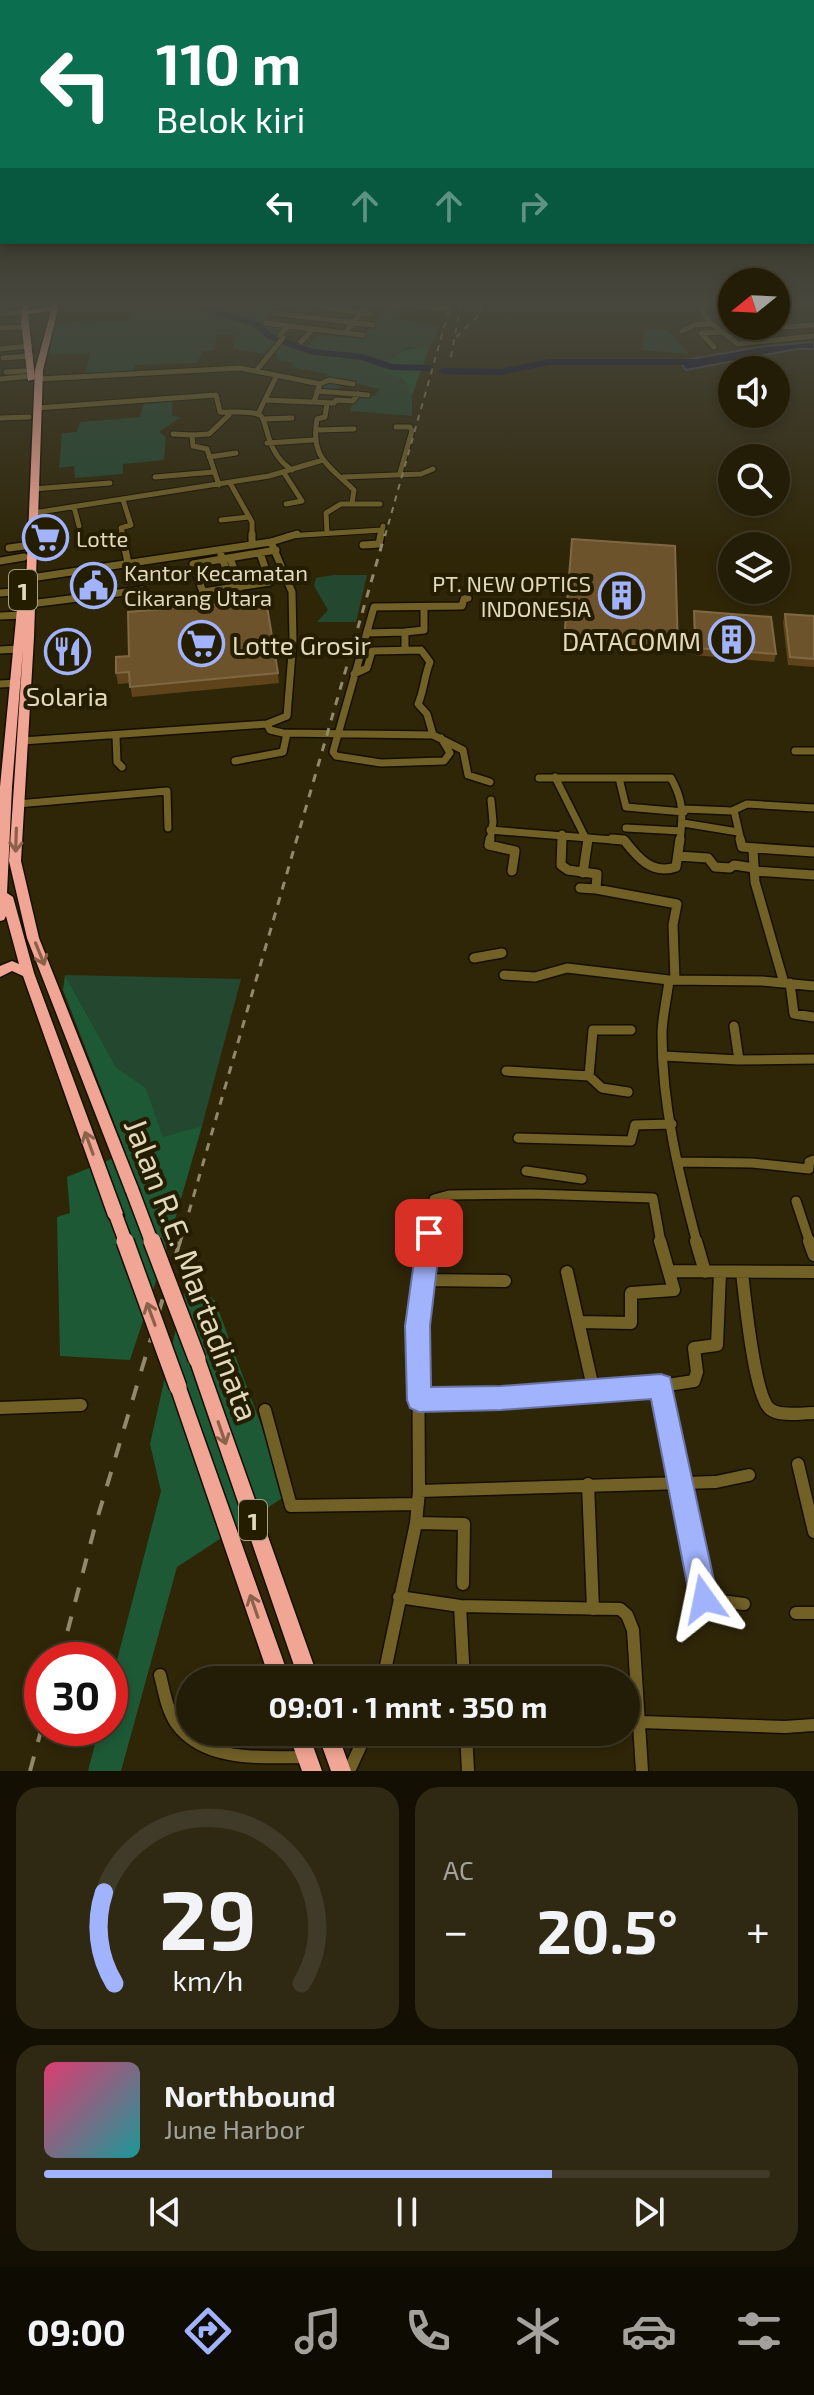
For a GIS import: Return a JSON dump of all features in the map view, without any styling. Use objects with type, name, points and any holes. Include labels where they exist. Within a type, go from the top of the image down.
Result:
[{"type":"highway","name":"1","points":[[11,879],[6,787],[22,615],[33,386]]},
{"type":"highway","name":"1","points":[[0,917],[15,861],[30,604],[37,408],[35,386]]},
{"type":"highway","name":"Jalan R.E. Martadinata","points":[[11,879],[12,924],[28,973],[275,1666]]},
{"type":"highway","name":"Jalan R.E. Martadinata","points":[[11,879],[197,1359],[304,1666]]},
{"type":"highway","points":[[0,972],[12,966],[28,973]]},
{"type":"highway","points":[[332,1746],[341,1771]]},
{"type":"street","points":[[272,386],[261,417],[267,443],[277,462],[292,470]]},
{"type":"street","points":[[313,386],[368,395]]},
{"type":"street","points":[[314,402],[319,387]]},
{"type":"street","points":[[265,400],[327,403],[353,401],[358,394]]},
{"type":"street","points":[[37,408],[216,395],[218,411],[229,415],[292,418]]},
{"type":"street","points":[[327,403],[325,417],[317,419],[313,440],[323,460],[355,492],[352,503]]},
{"type":"street","points":[[173,434],[208,435],[229,415]]},
{"type":"street","points":[[0,418],[29,417]]},
{"type":"street","points":[[396,427],[410,427],[412,431],[400,473]]},
{"type":"street","points":[[317,430],[354,429]]},
{"type":"street","points":[[192,435],[193,446],[207,449],[219,485]]},
{"type":"street","points":[[267,443],[313,440]]},
{"type":"street","points":[[209,457],[236,453]]},
{"type":"street","points":[[33,513],[230,483],[284,473],[323,460]]},
{"type":"street","points":[[343,477],[421,474],[433,469]]},
{"type":"street","points":[[155,477],[214,472]]},
{"type":"street","points":[[284,473],[302,501],[286,504]]},
{"type":"street","points":[[33,489],[110,483]]},
{"type":"street","points":[[230,483],[249,517],[252,545]]},
{"type":"street","points":[[123,500],[131,525],[121,528],[128,563]]},
{"type":"street","points":[[327,532],[327,510],[339,504],[380,504]]},
{"type":"street","points":[[74,507],[79,526]]},
{"type":"street","points":[[221,520],[249,517]]},
{"type":"street","points":[[31,578],[271,542],[292,534],[382,528],[379,544],[363,545]]},
{"type":"street","points":[[22,741],[267,724],[288,714],[293,640],[291,588],[271,542]]},
{"type":"street","points":[[9,548],[24,552]]},
{"type":"street","points":[[218,550],[226,559],[237,588]]},
{"type":"street","points":[[260,553],[272,581],[203,592],[193,565],[276,550]]},
{"type":"street","points":[[0,561],[24,552]]},
{"type":"street","points":[[30,604],[142,590]]},
{"type":"street","points":[[0,593],[23,591]]},
{"type":"street","points":[[354,674],[367,668],[372,651],[421,650],[429,659],[418,704],[450,753],[447,760],[381,763],[334,755],[354,674],[375,607],[463,606],[464,599],[468,598]]},
{"type":"street","points":[[367,633],[424,630],[424,608]]},
{"type":"street","points":[[0,616],[22,615]]},
{"type":"street","points":[[405,632],[405,650]]},
{"type":"street","points":[[0,650],[19,649]]},
{"type":"street","points":[[0,684],[17,683]]},
{"type":"street","points":[[267,724],[270,730],[287,733],[437,737],[463,750],[468,775],[490,782]]},
{"type":"street","points":[[235,761],[283,752],[287,733]]},
{"type":"street","points":[[116,736],[117,762],[122,767]]},
{"type":"street","points":[[795,751],[814,751]]},
{"type":"street","points":[[555,777],[588,837],[583,873]]},
{"type":"street","points":[[490,830],[624,840],[647,865],[673,869],[678,864],[684,810],[682,797],[671,778],[539,778]]},
{"type":"street","points":[[619,778],[627,807],[624,840]]},
{"type":"street","points":[[17,804],[167,791],[168,828]]},
{"type":"street","points":[[491,800],[493,822],[490,845],[515,851],[512,871]]},
{"type":"street","points":[[627,807],[734,810],[747,804],[814,808]]},
{"type":"street","points":[[734,810],[741,847],[814,852]]},
{"type":"street","points":[[626,828],[682,827],[738,832]]},
{"type":"street","points":[[562,834],[561,865],[568,870],[597,874],[596,889]]},
{"type":"street","points":[[753,850],[754,870],[793,1013],[814,1017]]},
{"type":"street","points":[[678,856],[708,858],[715,867],[730,868],[734,865],[754,870],[814,875]]},
{"type":"street","points":[[580,888],[676,902],[678,907],[673,925],[672,980],[662,1032],[663,1056],[686,1205],[705,1272]]},
{"type":"street","points":[[474,958],[502,953]]},
{"type":"street","points":[[504,975],[535,977],[567,968],[672,980],[814,986]]},
{"type":"street","points":[[734,1026],[739,1060]]},
{"type":"street","points":[[589,1076],[593,1030],[631,1030]]},
{"type":"street","points":[[663,1056],[739,1060],[814,1059]]},
{"type":"street","points":[[506,1071],[589,1076],[602,1088],[628,1092]]},
{"type":"street","points":[[518,1138],[631,1141],[636,1124],[672,1124]]},
{"type":"street","points":[[678,1162],[752,1163],[809,1169],[809,1161],[814,1160]]},
{"type":"street","points":[[526,1171],[582,1179]]},
{"type":"street","points":[[386,1666],[416,1523],[418,1326],[432,1203],[441,1196],[449,1195],[651,1197],[656,1227],[671,1271],[673,1290],[631,1293],[631,1323],[580,1322]]},
{"type":"street","points":[[796,1201],[814,1255]]},
{"type":"street","points":[[671,1271],[814,1272]]},
{"type":"street","points":[[567,1272],[594,1392]]},
{"type":"street","points":[[419,1400],[594,1392],[694,1381],[697,1372],[694,1348],[717,1345],[720,1273]]},
{"type":"street","points":[[742,1273],[757,1376],[767,1405],[773,1411],[814,1413]]},
{"type":"street","points":[[423,1280],[505,1281]]},
{"type":"street","points":[[661,1386],[703,1598],[744,1604]]},
{"type":"street","points":[[0,1408],[81,1405]]},
{"type":"street","points":[[265,1410],[291,1506],[588,1484],[716,1482],[749,1475]]},
{"type":"street","points":[[798,1464],[810,1498],[814,1532]]},
{"type":"street","points":[[588,1484],[593,1609]]},
{"type":"street","points":[[416,1523],[464,1524],[463,1584]]},
{"type":"street","points":[[399,1597],[460,1606],[620,1609],[627,1615],[633,1630],[642,1771]]},
{"type":"street","points":[[460,1606],[463,1666]]},
{"type":"street","points":[[796,1613],[814,1613]]},
{"type":"street","points":[[160,1675],[176,1723],[197,1745],[251,1757],[309,1764]]},
{"type":"street","points":[[641,1722],[785,1727],[814,1725]]},
{"type":"street","points":[[349,1771],[361,1746]]},
{"type":"street","points":[[467,1746],[468,1771]]},
{"type":"green space","points":[[316,386],[341,386],[338,391],[313,389]]},
{"type":"green space","points":[[364,386],[407,386],[412,395],[412,416],[350,411],[356,393],[375,396],[379,389]]},
{"type":"green space","points":[[407,386],[415,386],[412,395]]},
{"type":"green space","points":[[173,395],[172,416],[181,417],[159,432],[166,437],[164,460],[123,464],[123,474],[75,478],[74,466],[59,468],[62,433],[77,432],[80,422],[140,417],[145,398]]},
{"type":"green space","points":[[367,575],[356,622],[317,622],[328,610],[314,586],[316,578]]},
{"type":"green space","points":[[65,975],[241,979],[202,1126],[163,1138],[146,1088],[116,1067]]},
{"type":"green space","points":[[65,975],[116,1067],[146,1088],[163,1137],[202,1126],[130,1360],[60,1356],[57,1217],[70,1213],[67,1177],[126,1153],[63,990]]},
{"type":"green space","points":[[188,1275],[215,1301],[287,1495],[177,1567],[128,1746],[128,1642],[122,1642],[161,1491],[150,1444]]},
{"type":"green space","points":[[94,1746],[128,1746],[121,1771],[88,1771]]},
{"type":"building","name":"PT. NEW OPTICS INDONESIA","points":[[572,539],[675,546],[678,649],[564,641]]},
{"type":"building","points":[[105,566],[106,580],[77,584],[77,570]]},
{"type":"building","name":"Lotte Grosir","points":[[266,600],[278,673],[130,687],[129,672],[116,673],[116,657],[129,656],[128,612]]},
{"type":"building","name":"DATACOMM","points":[[694,611],[771,617],[776,654],[696,648]]},
{"type":"building","points":[[785,614],[814,616],[814,659],[790,657]]},
{"type":"building","points":[[79,637],[79,650],[51,652],[52,639]]},
{"type":"railway","points":[[385,536],[428,386]]},
{"type":"railway","points":[[180,1243],[385,534]]},
{"type":"railway","points":[[65,1642],[95,1526],[180,1241]]},
{"type":"railway","points":[[30,1771],[37,1746]]},
{"type":"place","name":"Lotte","points":[[45,538]]},
{"type":"place","name":"Kantor Kecamatan Cikarang Utara","points":[[93,585]]},
{"type":"place","name":"PT. NEW OPTICS INDONESIA","points":[[622,596]]},
{"type":"place","name":"DATACOMM","points":[[732,640]]},
{"type":"place","name":"Lotte Grosir","points":[[201,644]]},
{"type":"place","name":"Solaria","points":[[67,652]]},
{"type":"route","points":[[429,1233],[418,1326],[419,1400],[501,1398],[661,1386],[704,1599]]}]
